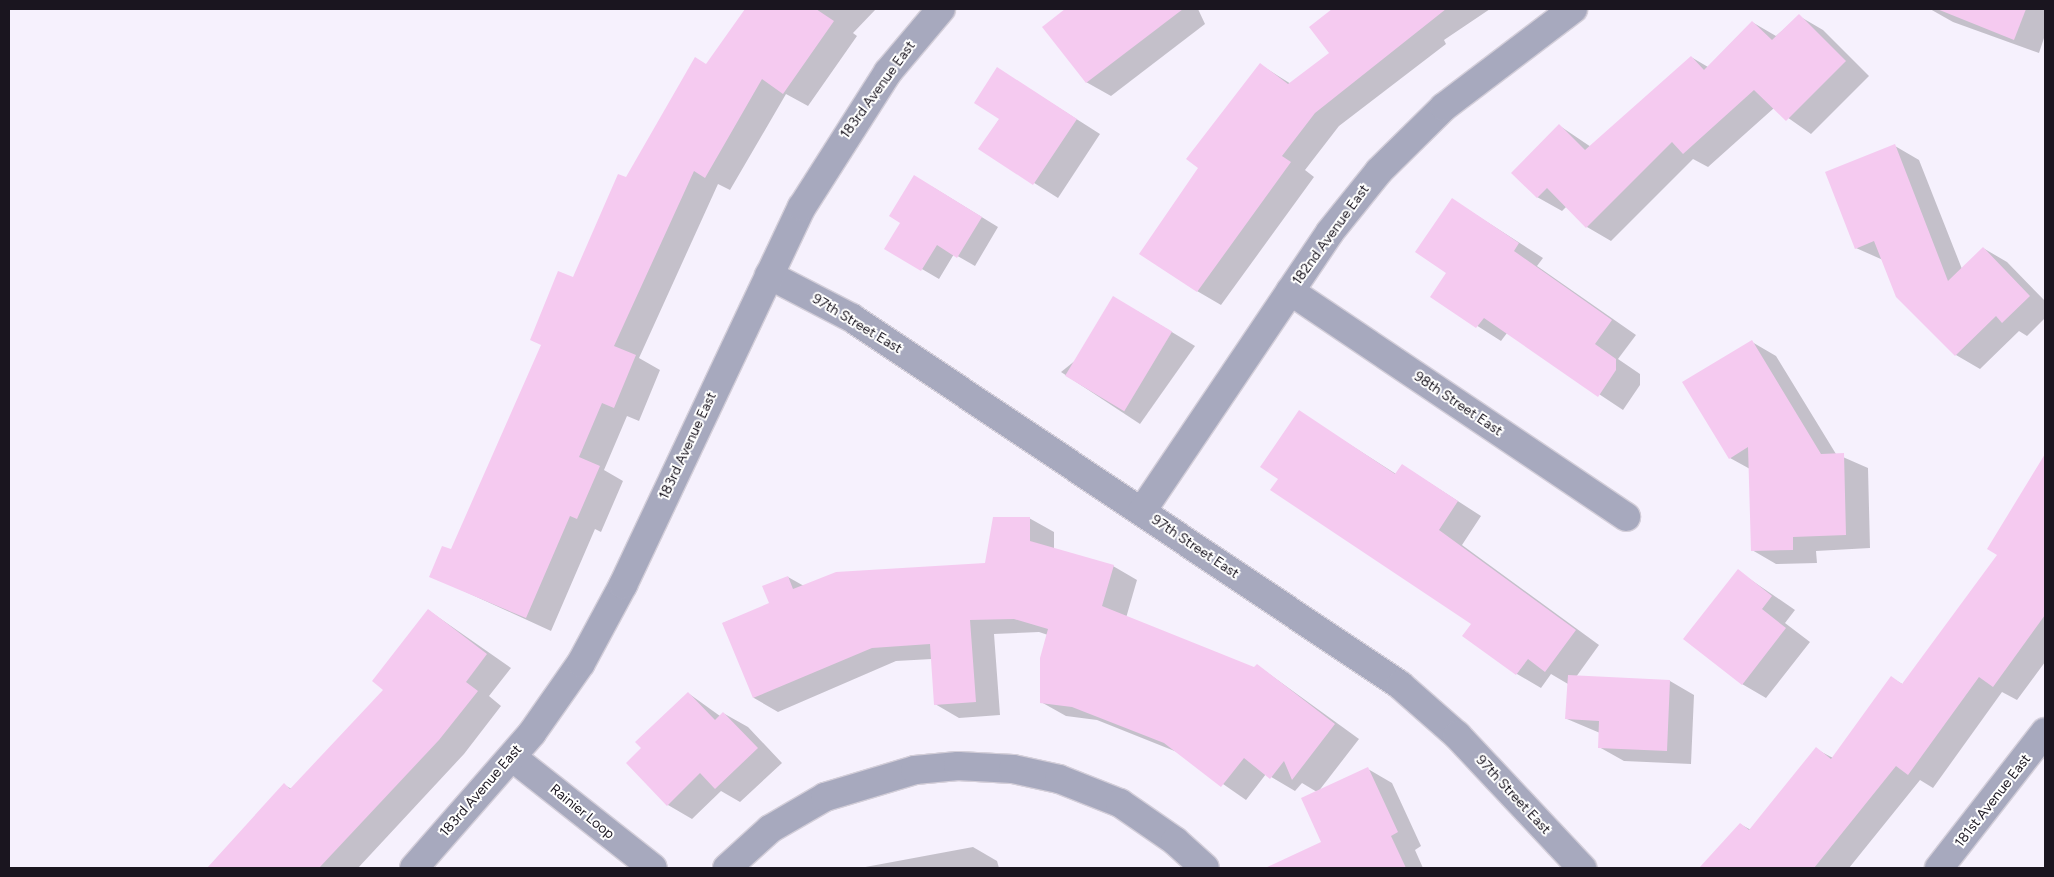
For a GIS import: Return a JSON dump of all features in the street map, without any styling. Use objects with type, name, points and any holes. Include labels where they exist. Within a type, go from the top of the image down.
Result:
[{"type":"street","name":"183rd Avenue East","points":[[414,868],[512,757],[581,663],[623,585],[769,274],[839,143],[888,72],[941,9]]},
{"type":"street","name":"182nd Avenue East","points":[[1142,511],[1290,291],[1379,170],[1444,107],[1573,9]]},
{"type":"street","name":"97th Street East","points":[[769,274],[852,318],[1400,685],[1457,735],[1582,868]]},
{"type":"street","name":"98th Street East","points":[[1290,291],[1626,517]]},
{"type":"street","name":"181st Avenue East","points":[[1939,868],[2045,732]]},
{"type":"street","name":"Rainier Loop","points":[[512,757],[652,868]]},
{"type":"street","points":[[727,868],[770,829],[825,797],[915,770],[958,766],[1013,769],[1059,779],[1120,803],[1175,841],[1205,868]]},
{"type":"building","points":[[745,9],[816,9],[834,21],[783,94],[762,79],[705,178],[694,171],[614,346],[636,355],[614,408],[602,403],[579,457],[600,466],[577,519],[570,516],[526,618],[429,577],[442,546],[451,549],[541,345],[530,340],[558,271],[573,277],[618,174],[626,177],[695,57],[706,64]]},
{"type":"building","points":[[1065,9],[1183,9],[1086,83],[1042,27]]},
{"type":"building","points":[[1332,9],[1446,9],[1315,113],[1282,156],[1291,162],[1197,292],[1139,254],[1198,168],[1186,159],[1260,63],[1288,84],[1329,53],[1309,27]]},
{"type":"building","points":[[1937,9],[2026,9],[2014,40]]},
{"type":"building","points":[[1799,14],[1846,61],[1786,121],[1754,90],[1683,154],[1672,142],[1586,228],[1547,188],[1537,198],[1511,173],[1559,124],[1585,150],[1691,56],[1704,70],[1752,21],[1772,40]]},
{"type":"building","points":[[997,67],[1077,119],[1033,185],[978,149],[999,119],[974,103]]},
{"type":"building","points":[[1895,144],[1948,281],[1983,247],[2030,296],[2002,323],[1996,316],[1955,356],[1896,297],[1874,241],[1855,249],[1825,172]]},
{"type":"building","points":[[914,175],[982,217],[957,258],[937,245],[921,271],[884,249],[900,223],[889,216]]},
{"type":"building","points":[[1452,198],[1519,243],[1514,251],[1612,320],[1595,344],[1616,359],[1616,370],[1598,397],[1484,318],[1476,328],[1430,297],[1446,273],[1415,252]]},
{"type":"building","points":[[1113,296],[1172,332],[1124,411],[1065,376]]},
{"type":"building","points":[[1752,340],[1821,454],[1844,453],[1846,535],[1793,537],[1793,550],[1751,551],[1748,447],[1729,459],[1682,382]]},
{"type":"building","points":[[1299,410],[1395,474],[1402,464],[1458,501],[1439,530],[1576,630],[1545,672],[1528,659],[1516,675],[1462,636],[1471,624],[1270,490],[1278,479],[1260,467]]},
{"type":"building","points":[[2045,454],[2045,615],[1993,687],[1979,677],[1908,775],[1896,766],[1814,868],[1699,868],[1740,823],[1749,830],[1816,747],[1831,759],[1891,676],[1902,684],[1997,555],[1987,549]]},
{"type":"building","points":[[993,517],[1030,517],[1030,541],[1114,565],[1102,606],[1254,667],[1257,664],[1335,724],[1292,780],[1284,761],[1270,779],[1244,758],[1221,787],[1164,743],[1072,707],[1040,703],[1040,658],[1048,629],[1014,619],[970,620],[976,702],[934,705],[930,644],[872,648],[753,698],[722,623],[769,603],[762,586],[788,576],[793,589],[836,572],[985,563]]},
{"type":"building","points":[[1738,569],[1772,596],[1762,609],[1786,628],[1742,685],[1683,639]]},
{"type":"building","points":[[428,609],[487,654],[466,682],[478,691],[439,740],[319,868],[207,868],[284,783],[290,789],[383,690],[372,681]]},
{"type":"building","points":[[1568,675],[1670,680],[1667,751],[1598,748],[1599,721],[1565,719]]},
{"type":"building","points":[[688,692],[715,720],[723,712],[758,748],[715,789],[700,773],[667,806],[626,763],[641,748],[635,742]]},
{"type":"building","points":[[1368,767],[1398,832],[1391,836],[1406,868],[1265,868],[1321,842],[1301,798]]}]
